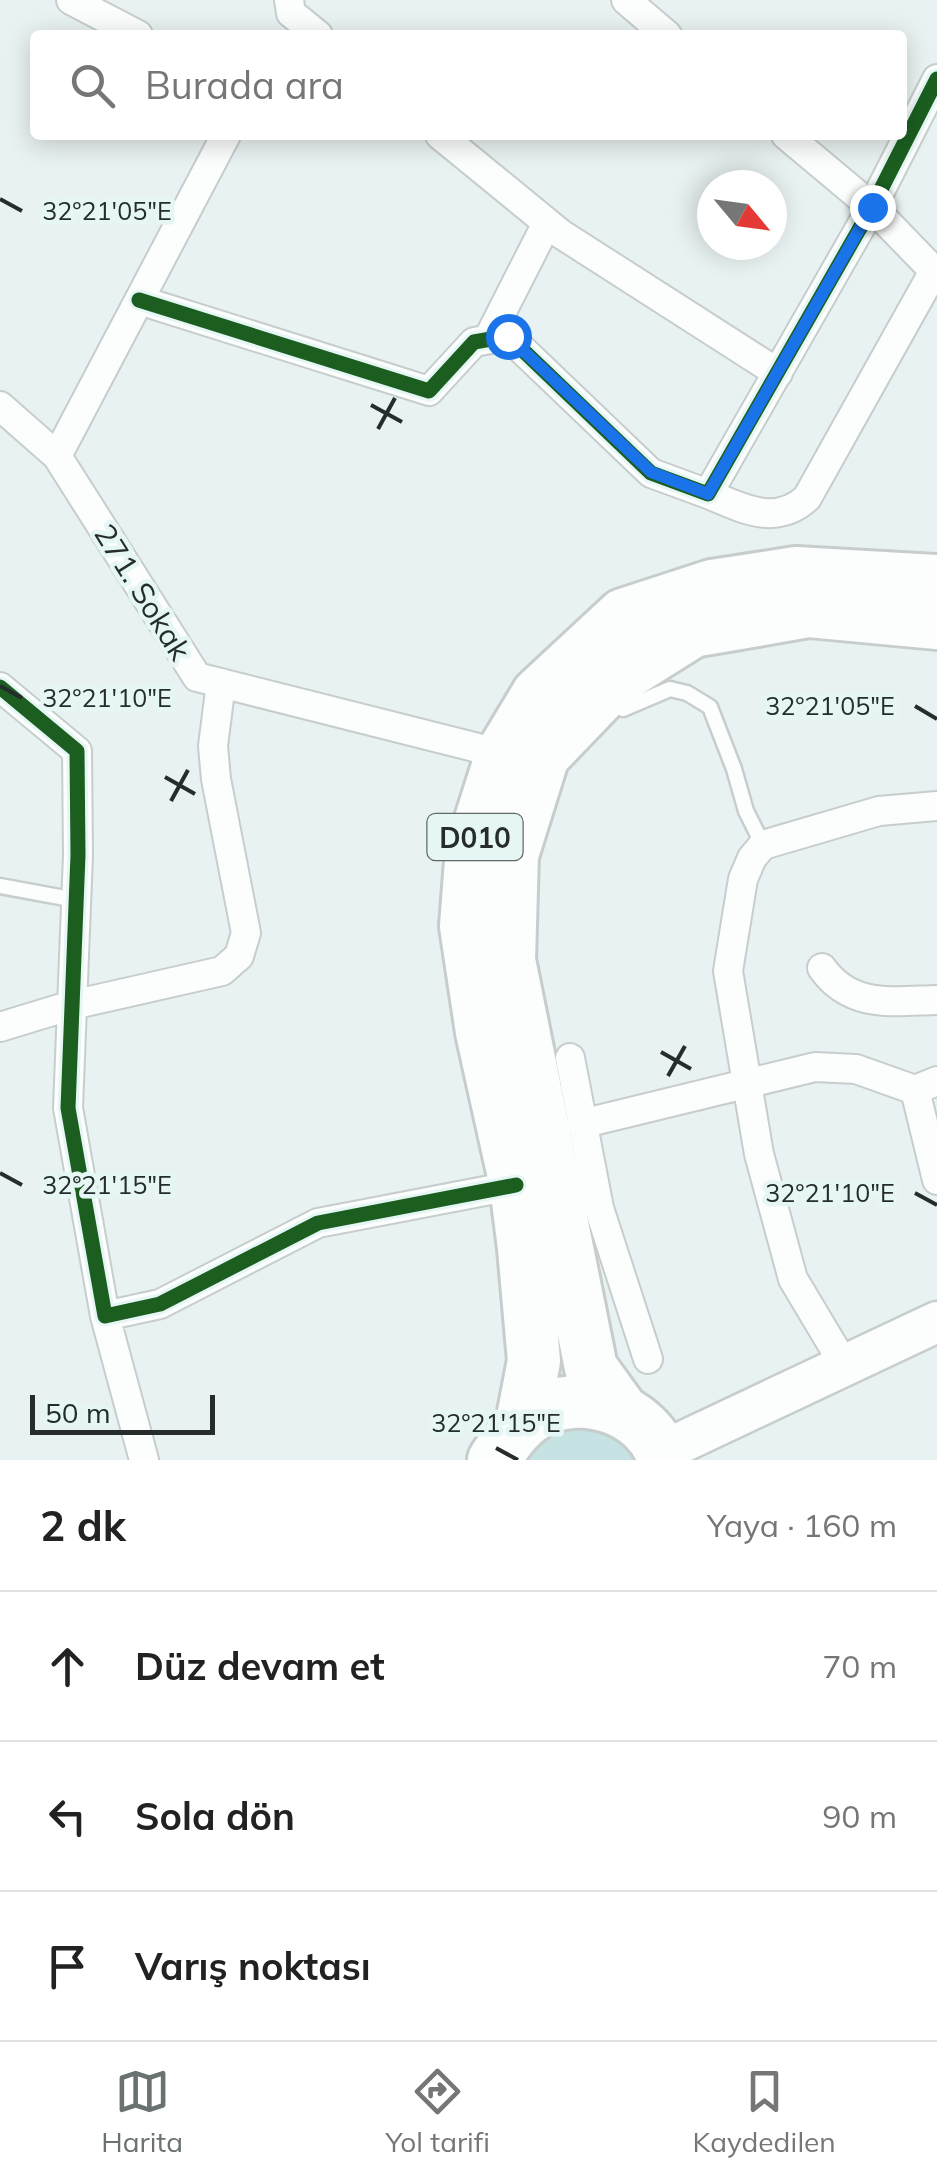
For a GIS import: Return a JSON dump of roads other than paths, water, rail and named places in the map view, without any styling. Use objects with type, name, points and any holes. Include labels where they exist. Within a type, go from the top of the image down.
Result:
[{"type":"highway","name":"D010","points":[[503,1449],[534,1361],[516,1185],[482,1032],[466,926],[472,848],[502,754],[538,694],[622,615],[712,586],[796,573],[937,581]]},
{"type":"highway","name":"D010","points":[[663,1456],[645,1428],[622,1411],[592,1368],[509,960],[512,856],[543,756],[618,678],[693,631],[809,610],[937,623]]},
{"type":"highway","name":"D010","points":[[503,1449],[538,1412],[565,1402],[594,1402],[622,1411]]},
{"type":"main road","points":[[663,1456],[937,1322]]},
{"type":"street","points":[[71,0],[128,30]]},
{"type":"street","points":[[626,0],[662,30]]},
{"type":"street","points":[[286,16],[310,30]]},
{"type":"street","points":[[907,138],[937,79]]},
{"type":"street","points":[[56,456],[223,140]]},
{"type":"street","points":[[446,140],[547,223],[778,373]]},
{"type":"street","points":[[139,300],[429,391],[474,342],[508,336],[651,472],[753,512],[772,515],[790,510],[807,498],[935,272],[872,207],[792,140]]},
{"type":"street","points":[[708,494],[872,207],[906,140]]},
{"type":"street","points":[[488,339],[547,223]]},
{"type":"street","name":"271. Sokak","points":[[0,406],[56,456],[197,677],[502,754]]},
{"type":"street","points":[[0,1027],[72,1005],[222,971],[232,965],[246,934],[216,779],[214,746],[220,683]]},
{"type":"street","points":[[0,687],[77,751],[68,1108],[105,1316],[144,1460]]},
{"type":"street","points":[[844,1366],[793,1279],[758,1154],[728,972],[743,879],[752,858],[763,846],[879,811],[937,806]]},
{"type":"street","points":[[822,968],[840,988],[860,999],[937,1000]]},
{"type":"street","points":[[570,1058],[599,1208],[648,1359]]},
{"type":"street","points":[[581,1124],[815,1068],[856,1070],[926,1085],[937,1180]]},
{"type":"street","points":[[105,1316],[160,1304],[318,1222],[516,1185]]},
{"type":"lane","points":[[623,709],[670,690],[687,693],[710,708],[746,811],[763,846]]},
{"type":"lane","points":[[0,886],[76,900]]}]
